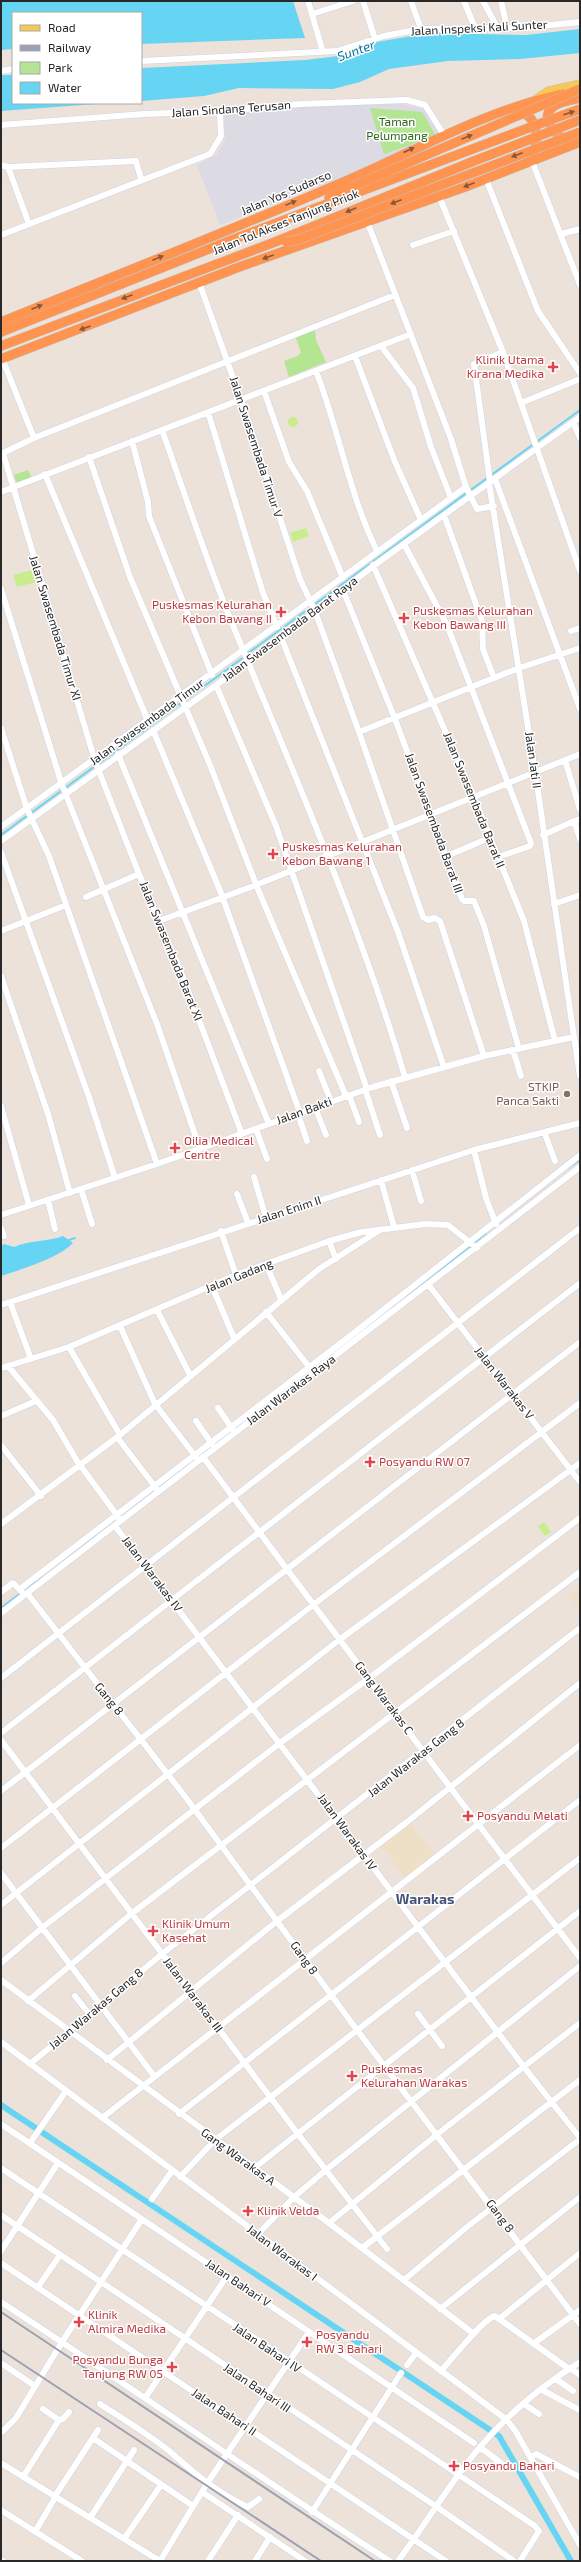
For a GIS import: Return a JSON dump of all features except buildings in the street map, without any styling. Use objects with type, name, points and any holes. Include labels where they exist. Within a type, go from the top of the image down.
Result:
[{"type":"highway","name":"Jalan Yos Sudarso","points":[[1,322],[336,186],[490,115],[510,110],[535,100],[580,90]]},
{"type":"highway","points":[[292,217],[336,194],[580,90]]},
{"type":"highway","points":[[578,144],[556,134],[551,128],[548,117],[554,106],[580,98]]},
{"type":"highway","name":"Jalan Tol Akses Tanjung Priok","points":[[1,332],[279,222],[580,109]]},
{"type":"highway","points":[[510,110],[524,112],[535,127],[537,140],[532,161]]},
{"type":"highway","name":"Jalan Tol Akses Tanjung Priok","points":[[1,346],[275,242],[400,190],[580,120]]},
{"type":"highway","points":[[275,242],[286,242],[300,239],[580,132]]},
{"type":"highway","points":[[1,356],[199,282],[440,196],[578,144]]},
{"type":"highway","points":[[1,356],[10,348],[14,341]]},
{"type":"main road","points":[[535,100],[548,91],[580,84]]},
{"type":"street","points":[[308,1],[323,52]]},
{"type":"street","points":[[312,14],[354,1]]},
{"type":"street","points":[[363,1],[375,39]]},
{"type":"street","points":[[411,1],[421,29]]},
{"type":"street","points":[[464,1],[476,28]]},
{"type":"street","points":[[483,1],[497,27]]},
{"type":"street","points":[[501,1],[507,27]]},
{"type":"street","name":"Jalan Inspeksi Kali Sunter","points":[[142,62],[344,50],[375,39],[421,29],[497,27],[522,28],[580,22]]},
{"type":"street","points":[[1,70],[12,69]]},
{"type":"street","name":"Jalan Sindang Terusan","points":[[1,125],[144,114],[220,111],[301,104],[408,100],[425,105],[444,135]]},
{"type":"street","points":[[1,235],[213,152],[221,136],[220,111]]},
{"type":"street","points":[[1,165],[8,167],[136,161],[141,179]]},
{"type":"street","points":[[532,161],[580,285]]},
{"type":"street","points":[[8,167],[29,224]]},
{"type":"street","points":[[486,179],[538,311],[580,373]]},
{"type":"street","points":[[440,196],[502,352],[580,571]]},
{"type":"street","points":[[367,221],[411,334],[468,492],[477,509],[494,506]]},
{"type":"street","points":[[561,234],[580,229]]},
{"type":"street","points":[[413,245],[454,231]]},
{"type":"street","name":"Jalan Swasembada Timur V","points":[[199,282],[228,360],[300,579],[314,611],[359,732],[394,829],[424,919],[428,920],[435,918],[440,921],[484,1056]]},
{"type":"street","points":[[1,356],[34,438],[395,295]]},
{"type":"street","points":[[1,492],[411,334]]},
{"type":"street","points":[[381,346],[413,388],[431,447],[451,498]]},
{"type":"street","points":[[502,352],[474,364],[487,473],[580,709]]},
{"type":"street","points":[[355,356],[395,462],[421,520]]},
{"type":"street","points":[[316,371],[329,403],[341,451],[363,520],[377,551]]},
{"type":"street","points":[[521,403],[580,378]]},
{"type":"street","points":[[264,391],[289,462],[307,491],[343,578]]},
{"type":"street","points":[[208,412],[263,593],[277,627]]},
{"type":"street","name":"Jalan Swasembada Barat Raya","points":[[1,841],[29,814],[97,764],[118,754],[152,730],[182,702],[216,685],[344,590],[373,565],[444,515],[468,492],[491,481],[580,417]]},
{"type":"street","points":[[573,422],[580,438]]},
{"type":"street","points":[[162,430],[244,651],[327,857],[377,992],[404,1077]]},
{"type":"street","name":"Jalan Swasembada Timur XI","points":[[34,438],[3,453],[97,764]]},
{"type":"street","points":[[132,441],[148,502],[149,516],[212,675]]},
{"type":"street","points":[[89,457],[130,577],[256,885],[359,1122]]},
{"type":"street","points":[[45,474],[148,721]]},
{"type":"street","name":"Jalan Jati II","points":[[491,481],[574,1037]]},
{"type":"street","name":"Jalan Swasembada Timur","points":[[1,827],[29,814],[97,764],[148,721],[182,702],[212,675],[377,551],[451,498],[468,492]]},
{"type":"street","points":[[444,515],[482,621],[483,649],[494,678]]},
{"type":"street","points":[[404,544],[447,625],[473,686],[531,843],[530,846],[498,858]]},
{"type":"street","name":"Jalan Swasembada Barat II","points":[[373,565],[434,703],[524,921],[555,1041]]},
{"type":"street","points":[[1,589],[63,789],[104,888],[156,1024],[200,1149]]},
{"type":"street","name":"Jalan Swasembada Barat III","points":[[344,590],[395,719],[463,900],[474,901],[484,926],[516,1050]]},
{"type":"street","points":[[571,631],[580,628]]},
{"type":"street","points":[[281,637],[411,966],[444,1067]]},
{"type":"street","points":[[359,732],[395,719],[519,668],[580,648]]},
{"type":"street","points":[[216,685],[267,803],[366,1089],[380,1135]]},
{"type":"street","points":[[1,728],[29,814],[45,847],[157,1164]]},
{"type":"street","points":[[152,730],[222,897],[307,1141]]},
{"type":"street","points":[[118,754],[269,1124]]},
{"type":"street","points":[[159,921],[327,857],[473,795],[580,754]]},
{"type":"street","points":[[565,760],[580,810]]},
{"type":"street","name":"Jalan Swasembada Barat XI","points":[[97,764],[139,874],[181,972],[242,1134]]},
{"type":"street","points":[[543,835],[577,820],[580,839]]},
{"type":"street","points":[[447,856],[489,838]]},
{"type":"street","points":[[1,852],[26,919],[115,1178]]},
{"type":"street","points":[[86,897],[139,874]]},
{"type":"street","points":[[554,904],[580,895]]},
{"type":"street","points":[[1,931],[26,919],[66,905]]},
{"type":"street","points":[[1,976],[48,1114],[70,1193]]},
{"type":"street","points":[[574,1037],[580,1076]]},
{"type":"street","name":"Jalan Bakti","points":[[1,1215],[157,1164],[269,1124],[298,1117],[315,1107],[391,1081],[484,1056],[574,1037]]},
{"type":"street","points":[[516,1050],[522,1076]]},
{"type":"street","points":[[319,1071],[331,1101]]},
{"type":"street","points":[[391,1081],[407,1128]]},
{"type":"street","points":[[1,1106],[29,1205]]},
{"type":"street","points":[[315,1107],[326,1135]]},
{"type":"street","name":"Jalan Enim II","points":[[1,1305],[221,1231],[266,1218],[474,1150],[545,1134],[580,1123]]},
{"type":"street","points":[[256,1129],[267,1159]]},
{"type":"street","points":[[545,1134],[554,1161]]},
{"type":"street","points":[[474,1150],[497,1224]]},
{"type":"street","points":[[266,1312],[311,1369],[474,1244],[554,1179],[576,1165],[580,1155]]},
{"type":"street","name":"Jalan Warakas Raya","points":[[1,1613],[23,1593],[74,1552],[115,1526],[119,1518],[213,1444],[311,1369],[428,1284],[497,1224],[554,1179],[576,1165]]},
{"type":"street","points":[[412,1170],[421,1201]]},
{"type":"street","points":[[254,1177],[266,1218]]},
{"type":"street","points":[[381,1180],[394,1227]]},
{"type":"street","points":[[81,1189],[92,1224]]},
{"type":"street","points":[[237,1194],[248,1223]]},
{"type":"street","points":[[48,1200],[55,1229]]},
{"type":"street","name":"Jalan Gadang","points":[[1,1368],[69,1347],[236,1275],[329,1241],[381,1229],[425,1224],[448,1225],[474,1244]]},
{"type":"street","points":[[1,1228],[4,1236]]},
{"type":"street","points":[[1,1678],[233,1496],[580,1228]]},
{"type":"street","points":[[1,1524],[41,1496],[80,1464],[118,1436],[281,1299],[336,1259],[381,1229]]},
{"type":"street","points":[[221,1231],[236,1275]]},
{"type":"street","points":[[329,1241],[336,1259]]},
{"type":"street","points":[[266,1264],[281,1299]]},
{"type":"street","points":[[1,1732],[485,1359],[580,1283]]},
{"type":"street","name":"Jalan Warakas V","points":[[428,1284],[580,1482]]},
{"type":"street","points":[[212,1286],[234,1338]]},
{"type":"street","points":[[10,1302],[31,1358]]},
{"type":"street","points":[[157,1310],[190,1375]]},
{"type":"street","name":"Gang Warakas C","points":[[120,1326],[155,1404],[198,1457],[233,1496],[395,1711],[450,1787],[480,1823],[532,1897],[558,1928],[580,1958]]},
{"type":"street","points":[[1,1791],[580,1342]]},
{"type":"street","points":[[69,1347],[118,1436],[157,1489]]},
{"type":"street","points":[[8,1366],[53,1420],[80,1464],[119,1518],[74,1552]]},
{"type":"street","points":[[1,1416],[36,1401]]},
{"type":"street","points":[[1,1848],[314,1604],[580,1403]]},
{"type":"street","points":[[218,1408],[232,1430]]},
{"type":"street","points":[[196,1421],[213,1444],[198,1457]]},
{"type":"street","points":[[1,1445],[41,1496]]},
{"type":"street","points":[[1,1905],[340,1639],[580,1463]]},
{"type":"street","points":[[1,1963],[43,1927],[280,1744],[370,1678],[580,1518]]},
{"type":"street","name":"Jalan Warakas IV","points":[[115,1526],[173,1600],[225,1673],[498,2031],[524,2068],[553,2101],[580,2138]]},
{"type":"street","points":[[28,2001],[131,1914],[221,1847],[395,1711],[580,1572]]},
{"type":"street","points":[[1,1592],[13,1583],[23,1593]]},
{"type":"street","name":"Gang 8","points":[[23,1593],[114,1704],[195,1810],[330,1994],[464,2168],[580,2324]]},
{"type":"street","name":"Jalan Warakas Gang 8","points":[[30,2064],[162,1954],[424,1752],[580,1628]]},
{"type":"street","points":[[107,2060],[277,1921],[364,1855],[580,1683]]},
{"type":"street","name":"Jalan Warakas III","points":[[1,1740],[298,2134],[387,2248]]},
{"type":"street","points":[[102,2118],[217,2026],[392,1893],[580,1745]]},
{"type":"street","points":[[179,2114],[244,2061],[505,1860],[580,1800]]},
{"type":"street","points":[[180,2177],[215,2140],[272,2099],[357,2030],[492,1925],[532,1897],[580,1858]]},
{"type":"street","points":[[1,1873],[154,2076]]},
{"type":"street","points":[[253,2169],[580,1911]]},
{"type":"street","points":[[258,2234],[294,2197],[326,2170],[580,1966]]},
{"type":"street","name":"Gang Warakas A","points":[[1,1980],[253,2169],[329,2223],[404,2280],[440,2310],[474,2334]]},
{"type":"street","points":[[75,1996],[90,2015]]},
{"type":"street","points":[[418,2014],[442,2046]]},
{"type":"street","points":[[329,2223],[437,2134],[524,2068],[580,2023]]},
{"type":"street","name":"Jalan Warakas I","points":[[1,2042],[441,2371],[504,2422],[531,2458],[580,2545]]},
{"type":"street","points":[[362,2248],[580,2080]]},
{"type":"street","points":[[30,2143],[39,2126],[66,2091]]},
{"type":"street","name":"Jalan Bahari V","points":[[1,2124],[392,2388],[479,2444],[506,2467]]},
{"type":"street","points":[[404,2280],[580,2138]]},
{"type":"street","points":[[1,2251],[58,2163]]},
{"type":"street","name":"Jalan Bahari IV","points":[[1,2168],[288,2363],[535,2526],[539,2531],[538,2536],[520,2561]]},
{"type":"street","points":[[152,2198],[172,2171]]},
{"type":"street","points":[[440,2310],[580,2197]]},
{"type":"street","name":"Jalan Bahari III","points":[[1,2215],[268,2396],[437,2507],[514,2561]]},
{"type":"street","points":[[1,2433],[14,2421],[62,2342],[142,2219]]},
{"type":"street","points":[[499,2319],[580,2253]]},
{"type":"street","points":[[38,2287],[60,2255]]},
{"type":"street","name":"Jalan Bahari II","points":[[1,2263],[80,2314],[446,2561]]},
{"type":"street","points":[[145,2398],[227,2276]]},
{"type":"street","points":[[1,2302],[312,2512],[390,2561]]},
{"type":"street","points":[[533,2344],[580,2310]]},
{"type":"street","points":[[441,2371],[474,2334],[491,2317],[495,2316],[533,2344],[580,2375]]},
{"type":"street","points":[[1,2463],[160,2561],[208,2482],[268,2396],[309,2332]]},
{"type":"street","points":[[407,2365],[416,2353]]},
{"type":"street","points":[[398,2561],[437,2507],[479,2444],[556,2378],[580,2362]]},
{"type":"street","points":[[1,2363],[35,2386]]},
{"type":"street","points":[[312,2512],[401,2373]]},
{"type":"street","points":[[556,2378],[573,2391]]},
{"type":"street","points":[[542,2390],[580,2410]]},
{"type":"street","points":[[100,2404],[175,2456],[208,2482],[248,2507],[259,2499]]},
{"type":"street","points":[[524,2404],[539,2414]]},
{"type":"street","points":[[43,2409],[59,2420]]},
{"type":"street","points":[[24,2477],[59,2420],[63,2419],[69,2412]]},
{"type":"street","points":[[35,2532],[98,2430]]},
{"type":"street","points":[[93,2438],[193,2506]]},
{"type":"street","points":[[90,2518],[134,2450]]},
{"type":"street","points":[[531,2458],[536,2454],[545,2457],[580,2477]]},
{"type":"street","points":[[124,2539],[161,2485]]},
{"type":"street","points":[[202,2492],[303,2560]]},
{"type":"street","points":[[1,2510],[82,2561]]},
{"type":"street","points":[[208,2561],[238,2515]]},
{"type":"street","points":[[254,2561],[270,2537]]},
{"type":"shaded area","points":[[397,103],[423,108],[443,138],[220,225],[197,165],[217,154],[226,137],[221,113],[301,105]]},
{"type":"shaded area","points":[[580,1588],[580,1611],[569,1596]]},
{"type":"shaded area","points":[[410,1823],[435,1855],[405,1878],[381,1845]]},
{"type":"green space","name":"Taman Pelumpang","points":[[370,108],[422,112],[436,136],[384,154]]},
{"type":"green space","points":[[315,329],[316,340],[326,362],[289,377],[284,361],[298,356],[301,352],[295,336]]},
{"type":"green space","points":[[291,417],[295,417],[298,422],[295,427],[291,427],[288,424],[288,420]]},
{"type":"green space","points":[[28,470],[32,478],[17,483],[14,475]]},
{"type":"green space","points":[[306,528],[309,536],[293,542],[290,533]]},
{"type":"green space","points":[[32,570],[36,582],[17,587],[13,575]]},
{"type":"green space","points":[[544,1522],[551,1532],[545,1536],[538,1526]]},
{"type":"water","points":[[1,1],[293,1],[305,38],[142,44],[142,12],[12,12],[12,49],[1,50]]},
{"type":"water","points":[[580,29],[580,53],[520,59],[448,61],[389,69],[360,82],[333,89],[239,88],[204,96],[142,101],[142,68],[305,60],[347,55],[377,42],[429,33],[526,35]]},
{"type":"water","points":[[2,75],[12,75],[12,104],[96,104],[1,111]]},
{"type":"water","points":[[63,1236],[73,1243],[59,1254],[1,1276],[1,1246],[4,1244],[14,1247],[26,1243]]},
{"type":"waterway","points":[[247,654],[580,410]]},
{"type":"waterway","points":[[31,813],[244,657]]},
{"type":"waterway","points":[[1,835],[28,815]]},
{"type":"waterway","points":[[566,1169],[580,1160]]},
{"type":"waterway","points":[[474,1243],[486,1233]]},
{"type":"waterway","points":[[69,1240],[75,1238]]},
{"type":"waterway","points":[[404,1299],[471,1246]]},
{"type":"waterway","points":[[357,1334],[365,1329]]},
{"type":"waterway","points":[[256,1412],[325,1359]]},
{"type":"waterway","points":[[127,1513],[175,1474]]},
{"type":"waterway","points":[[70,1557],[96,1536]]},
{"type":"waterway","points":[[1,1608],[42,1577]]},
{"type":"waterway","points":[[1,2105],[499,2436],[571,2561]]},
{"type":"railway","points":[[1,2312],[375,2561]]},
{"type":"railway","points":[[1,2350],[321,2561]]},
{"type":"place","name":"Klinik Utama Kirana Medika","points":[[553,367]]},
{"type":"place","name":"Puskesmas Kelurahan Kebon Bawang II","points":[[281,612]]},
{"type":"place","name":"Puskesmas Kelurahan Kebon Bawang III","points":[[404,618]]},
{"type":"place","name":"Puskesmas Kelurahan Kebon Bawang 1","points":[[273,854]]},
{"type":"place","name":"STKIP Panca Sakti","points":[[567,1094]]},
{"type":"place","name":"Oilia Medical Centre","points":[[175,1148]]},
{"type":"place","name":"Posyandu RW 07","points":[[370,1462]]},
{"type":"place","name":"Posyandu Melati","points":[[468,1816]]},
{"type":"place","name":"Klinik Umum Kasehat","points":[[153,1931]]},
{"type":"place","name":"Puskesmas Kelurahan Warakas","points":[[352,2076]]},
{"type":"place","name":"Klinik Velda","points":[[248,2211]]},
{"type":"place","name":"Klinik Almira Medika","points":[[79,2322]]},
{"type":"place","name":"Posyandu RW 3 Bahari","points":[[307,2342]]},
{"type":"place","name":"Posyandu Bunga Tanjung RW 05","points":[[172,2367]]},
{"type":"place","name":"Posyandu Bahari","points":[[454,2466]]},
{"type":"district","name":"Warakas","points":[[425,1899]]},
{"type":"water label","name":"Sunter","points":[[356,50]]}]
